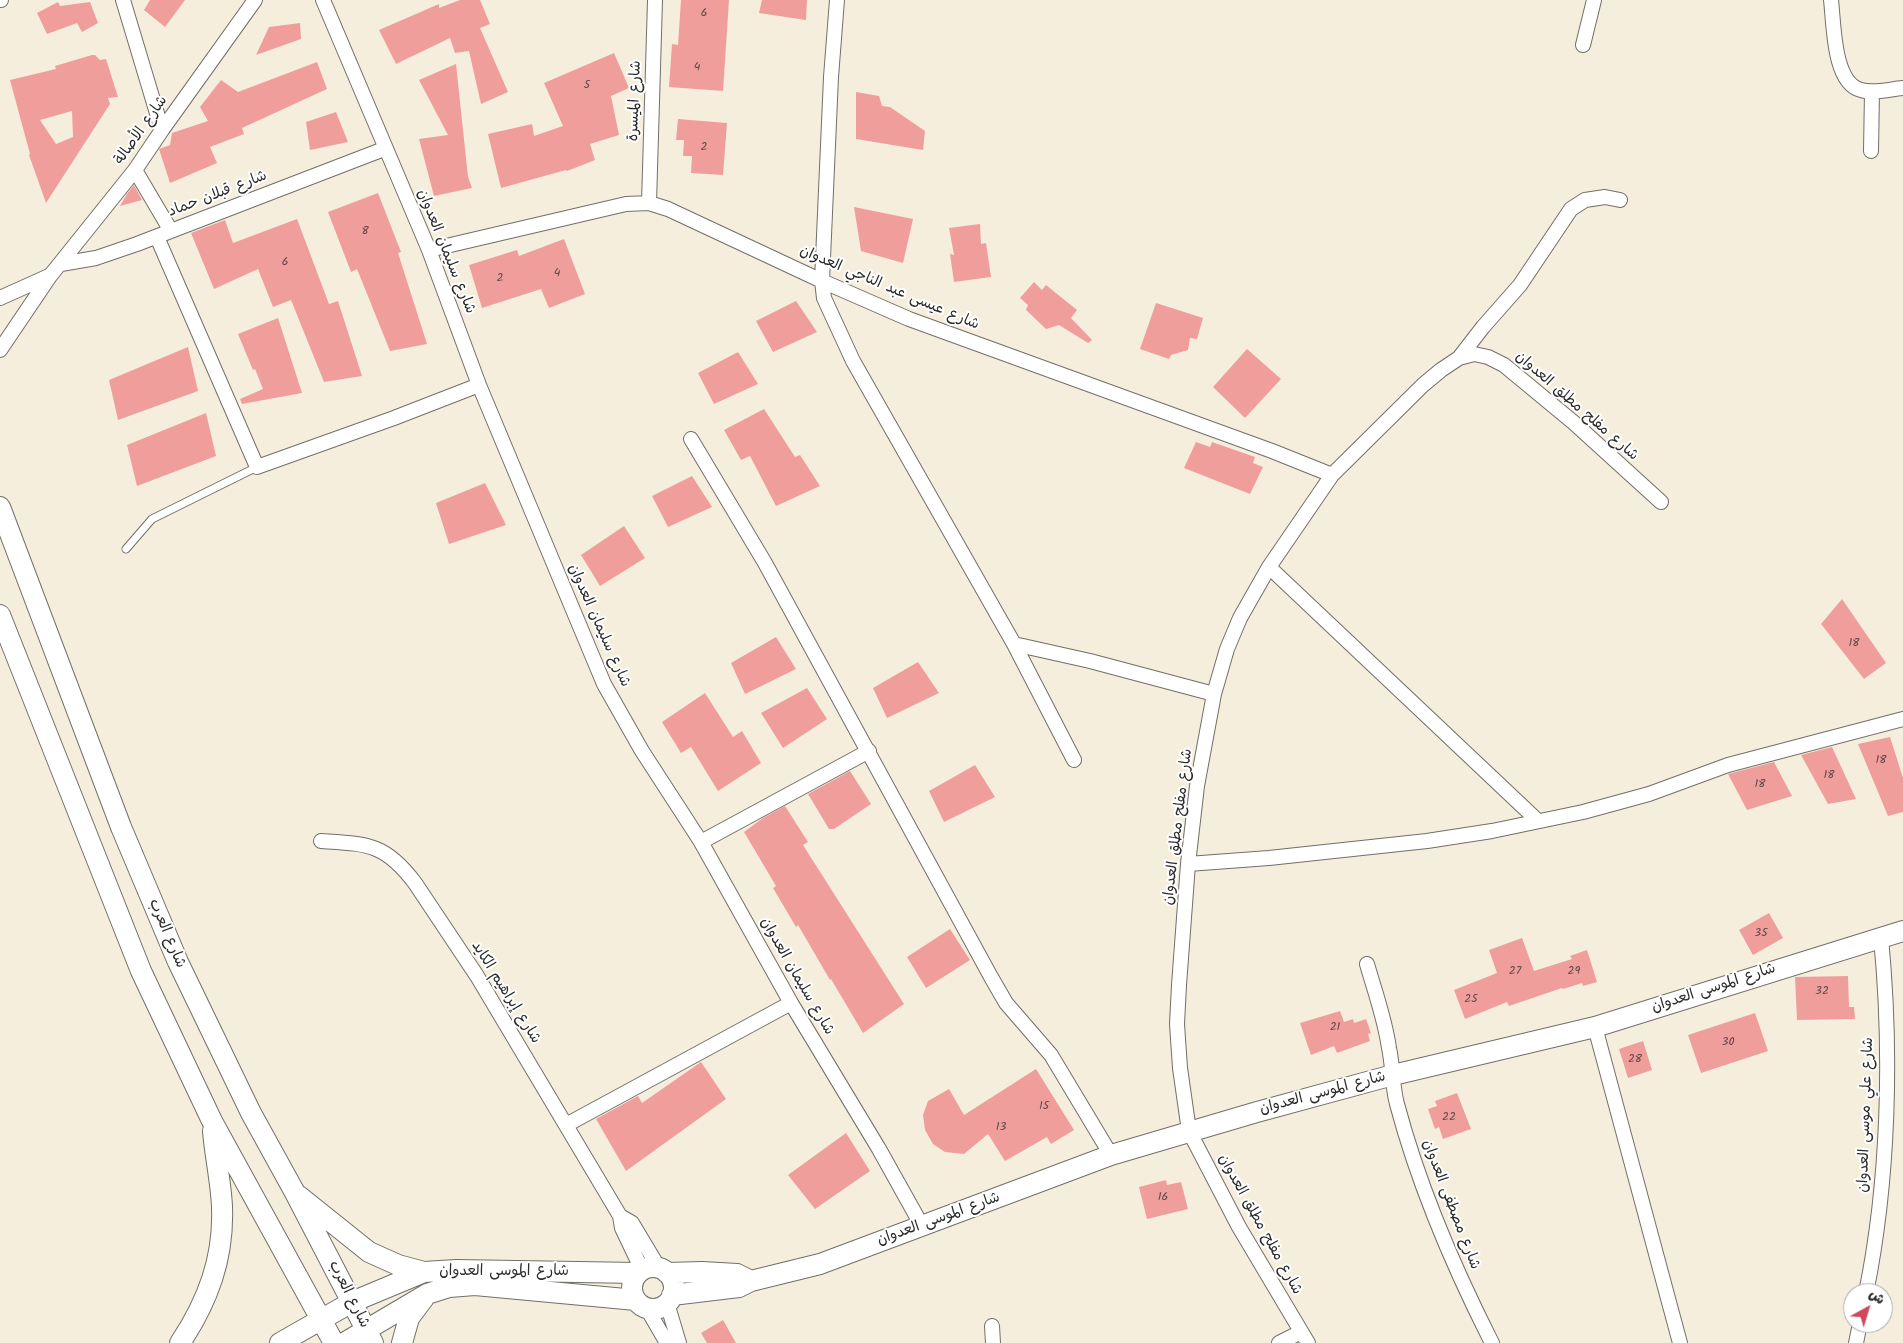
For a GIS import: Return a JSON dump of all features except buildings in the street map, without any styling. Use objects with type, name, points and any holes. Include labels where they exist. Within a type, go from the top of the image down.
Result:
[{"type":"street","points":[[123,0],[162,130]]},
{"type":"street","name":"شارع الأصالة","points":[[0,350],[50,276],[136,170],[162,130],[255,0]]},
{"type":"street","name":"شارع سليمان العدوان","points":[[323,0],[384,149],[429,250],[479,385],[604,684],[642,751],[700,842],[791,1003],[879,1149],[922,1226]]},
{"type":"street","name":"شارع الميسرة","points":[[650,203],[655,0]]},
{"type":"street","points":[[837,0],[831,77],[822,281],[824,298],[853,361],[1014,644],[1074,760]]},
{"type":"street","points":[[1583,45],[1594,0]]},
{"type":"street","points":[[1831,0],[1840,67],[1844,77],[1859,90],[1872,92],[1903,88]]},
{"type":"street","points":[[1871,151],[1872,92]]},
{"type":"street","name":"شارع قبلان حماد","points":[[61,264],[96,258],[157,237],[384,149]]},
{"type":"street","points":[[136,170],[171,231]]},
{"type":"street","points":[[1459,358],[1520,285],[1571,209],[1585,200],[1605,197],[1620,200]]},
{"type":"street","name":"شارع عيسى عبد الناجي العدوان","points":[[429,250],[626,204],[650,203],[909,319],[1272,451],[1332,475]]},
{"type":"street","points":[[157,237],[257,467],[394,418],[479,385]]},
{"type":"street","name":"شارع الأصالة","points":[[0,298],[50,276]]},
{"type":"street","name":"شارع مفلح مطلق العدوان","points":[[1304,1337],[1239,1228],[1189,1131],[1182,1085],[1177,1024],[1188,864],[1197,786],[1214,694],[1227,649],[1240,618],[1269,567],[1332,475],[1423,385],[1440,370],[1459,358],[1474,354],[1488,357],[1504,365],[1573,422],[1661,502]]},
{"type":"street","points":[[691,439],[766,563],[1006,1003],[1051,1055],[1111,1155]]},
{"type":"street","name":"شارع العرب","points":[[0,506],[121,827],[178,962],[250,1113],[294,1191],[369,1336]]},
{"type":"street","points":[[1269,567],[1538,821]]},
{"type":"street","points":[[0,615],[141,972],[212,1121],[334,1343]]},
{"type":"street","points":[[1014,644],[1090,661],[1214,694]]},
{"type":"street","points":[[1188,864],[1269,858],[1427,841],[1583,812],[1650,794],[1728,765],[1903,719]]},
{"type":"street","points":[[700,842],[869,751]]},
{"type":"street","name":"شارع إبراهيم الكايد","points":[[321,841],[369,845],[381,850],[405,869],[477,976],[620,1216],[632,1223],[652,1271]]},
{"type":"street","name":"شارع الموسى العدوان","points":[[670,1299],[739,1287],[752,1281],[820,1264],[1111,1155],[1189,1131],[1393,1075],[1595,1027],[1782,967],[1903,931]]},
{"type":"street","name":"شارع علي موسى العدوان","points":[[1868,1283],[1877,1224],[1888,1079],[1881,938]]},
{"type":"street","name":"شارع مصطفى العدوان","points":[[1367,964],[1386,1028],[1396,1102],[1425,1193],[1455,1266],[1492,1343]]},
{"type":"street","points":[[566,1125],[791,1003]]},
{"type":"street","points":[[1595,1027],[1680,1343]]},
{"type":"street","points":[[180,1343],[199,1310],[217,1266],[221,1247],[222,1207],[212,1121]]},
{"type":"street","points":[[294,1191],[369,1252],[424,1272]]},
{"type":"street","name":"شارع الموسى العدوان","points":[[280,1343],[352,1302],[424,1272],[456,1270],[702,1272],[737,1274],[752,1281]]},
{"type":"street","points":[[667,1343],[641,1304],[632,1286],[652,1271],[673,1283],[670,1299],[679,1343]]},
{"type":"street","name":"شارع الموسى العدوان","points":[[344,1343],[369,1336],[427,1294],[449,1287],[475,1285],[641,1304]]},
{"type":"street","points":[[402,1343],[409,1318],[427,1294]]},
{"type":"street","points":[[641,1304],[657,1308],[670,1299]]},
{"type":"street","points":[[992,1326],[993,1343]]},
{"type":"street","points":[[1279,1343],[1304,1337]]},
{"type":"lane","points":[[126,549],[152,519],[257,467]]}]
